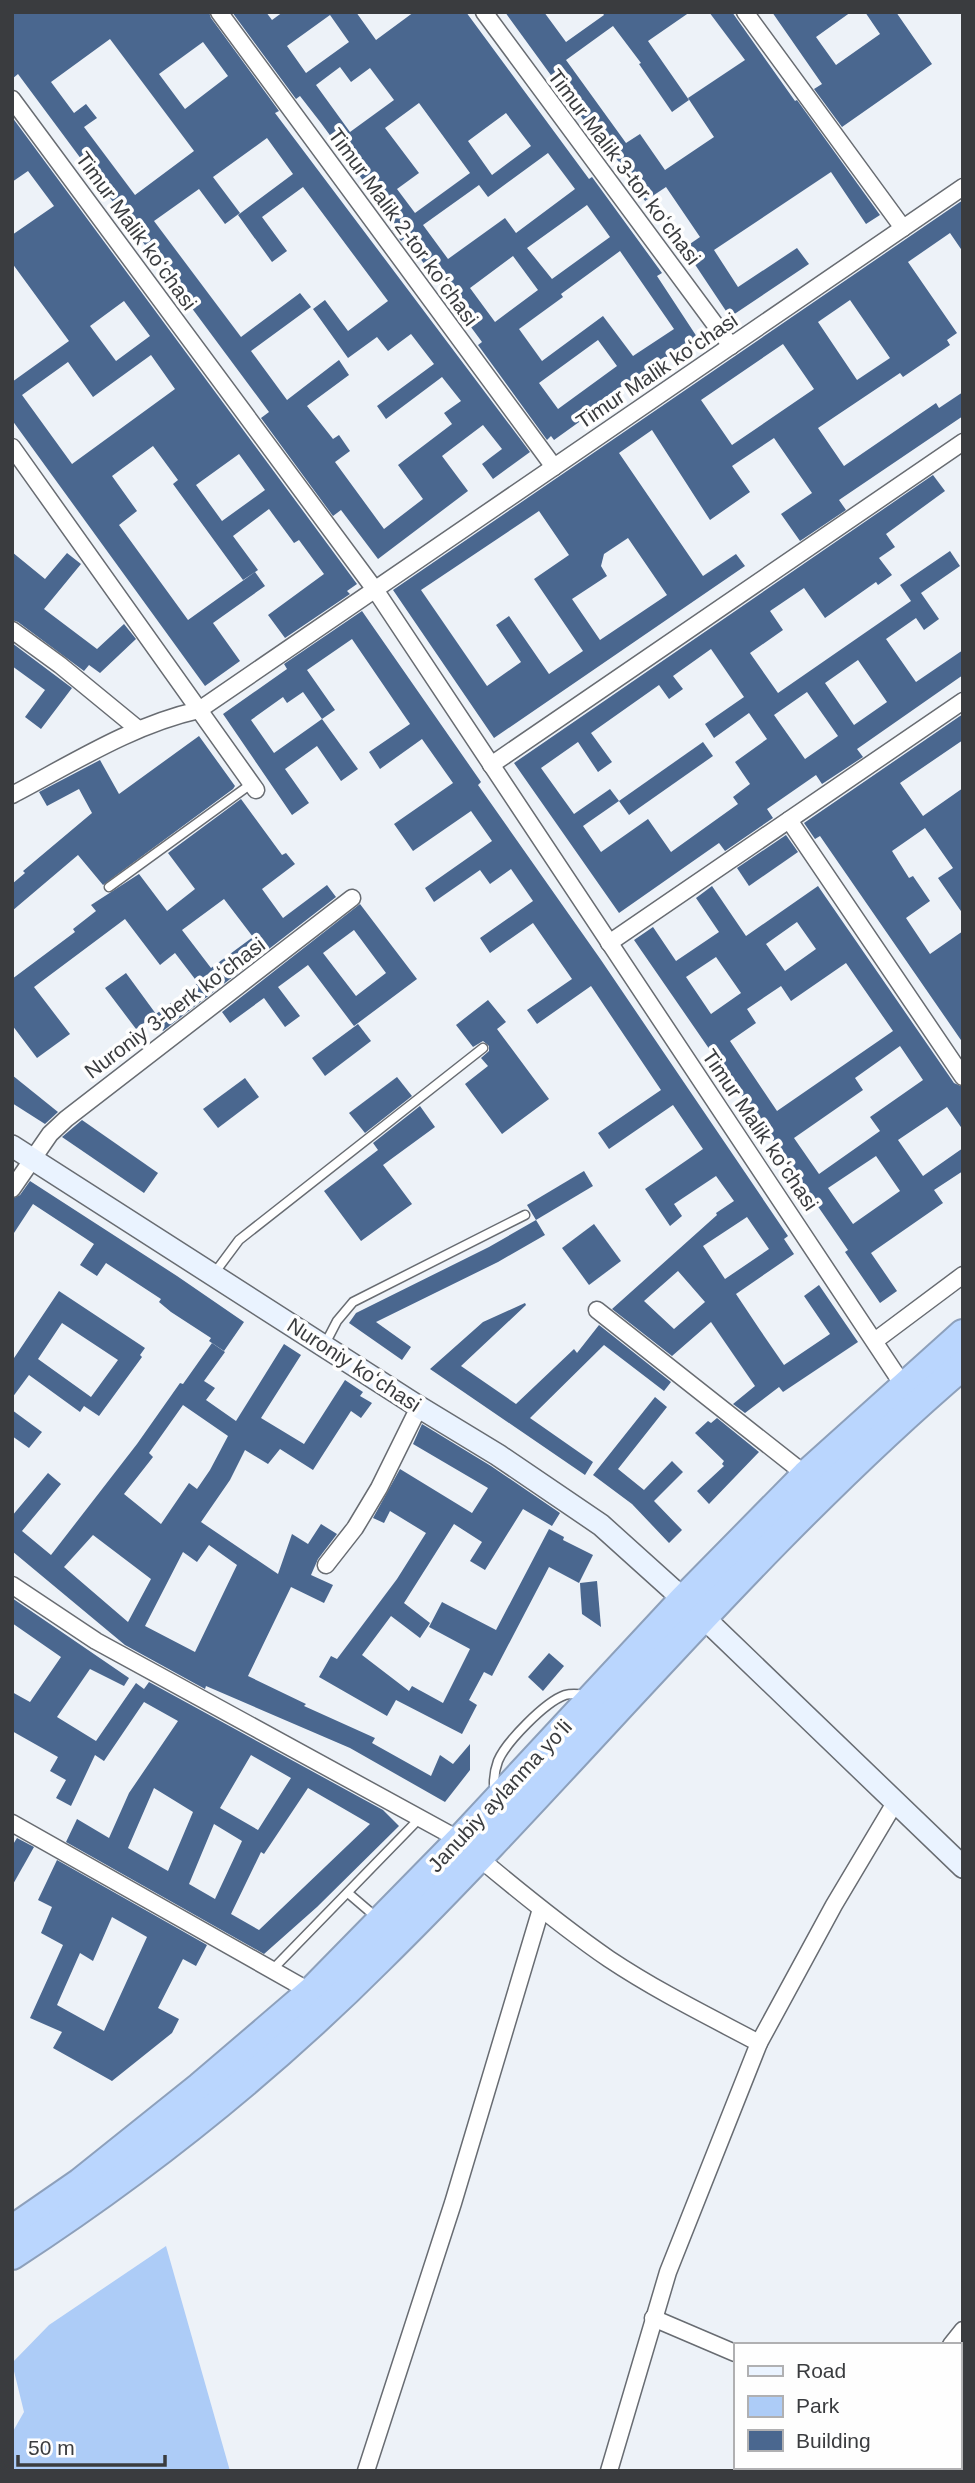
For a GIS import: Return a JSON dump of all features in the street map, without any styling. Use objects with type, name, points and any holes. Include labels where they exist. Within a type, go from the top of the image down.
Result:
[{"type":"highway","name":"Janubiy aylanma yoʻli","points":[[12,2255],[153,2156],[264,2066],[379,1959],[469,1849],[693,1607],[806,1475],[903,1385],[963,1334]]},
{"type":"highway","name":"Janubiy aylanma yoʻli","points":[[12,2230],[80,2183],[311,1993],[381,1921],[469,1849],[497,1800],[593,1696],[824,1493],[963,1365]]},
{"type":"street","name":"Timur Malik 2-tor koʻchasi","points":[[219,12],[554,467]]},
{"type":"street","name":"Timur Malik 3-tor koʻchasi","points":[[484,12],[731,346]]},
{"type":"street","points":[[745,12],[903,228]]},
{"type":"street","name":"Timur Malik koʻchasi","points":[[12,99],[376,591],[876,1340],[903,1385]]},
{"type":"street","name":"Timur Malik koʻchasi","points":[[12,795],[138,729],[169,717],[199,710],[963,187]]},
{"type":"street","points":[[491,765],[963,442]]},
{"type":"street","points":[[12,447],[254,787]]},
{"type":"street","points":[[12,630],[60,665],[138,729]]},
{"type":"street","points":[[609,943],[963,701]]},
{"type":"street","points":[[789,820],[963,1077]]},
{"type":"street","name":"Nuroniy 3-berk koʻchasi","points":[[12,1189],[50,1134],[82,1105],[352,898]]},
{"type":"street","name":"Nuroniy koʻchasi","points":[[12,1146],[498,1455],[601,1525],[693,1607],[963,1867]]},
{"type":"street","points":[[876,1340],[963,1275]]},
{"type":"street","points":[[597,1310],[806,1475]]},
{"type":"street","points":[[326,1565],[355,1528],[379,1488],[419,1407]]},
{"type":"street","points":[[12,1585],[96,1641],[469,1849],[541,1909],[610,1959],[671,1997],[759,2043]]},
{"type":"street","points":[[609,2471],[668,2272],[759,2043],[834,1905],[896,1801]]},
{"type":"street","points":[[12,1823],[311,1993]]},
{"type":"street","points":[[366,2471],[457,2190],[541,1909]]},
{"type":"street","points":[[653,2318],[734,2352]]},
{"type":"lane","points":[[109,887],[254,787]]},
{"type":"lane","points":[[213,1275],[239,1240],[483,1048]]},
{"type":"lane","points":[[324,1346],[337,1321],[353,1302],[525,1215]]},
{"type":"lane","points":[[271,1971],[419,1819]]},
{"type":"lane","points":[[348,1894],[381,1921]]},
{"type":"green space","points":[[166,2246],[230,2471],[12,2471],[12,2433],[24,2412],[12,2363],[49,2325]]},
{"type":"building","points":[[12,12],[209,12],[279,111],[275,113],[530,452],[493,479],[482,464],[502,449],[483,425],[442,456],[468,491],[378,559],[341,510],[333,516],[261,418],[269,412],[18,74],[12,79]],"holes":[[[110,39],[194,151],[135,195],[84,127],[97,118],[86,104],[74,113],[51,82]],[[203,42],[228,76],[185,109],[159,74]],[[267,138],[293,174],[238,215],[272,262],[287,251],[262,217],[303,187],[388,301],[348,331],[325,300],[313,309],[348,358],[377,337],[388,351],[411,334],[434,364],[377,406],[386,419],[442,377],[461,401],[444,413],[452,424],[398,465],[423,499],[384,529],[335,462],[350,451],[339,435],[333,439],[307,406],[349,375],[339,360],[287,400],[251,351],[311,307],[300,293],[241,337],[154,221],[199,189],[225,224],[240,213],[213,177]]]},
{"type":"building","points":[[232,12],[266,12],[272,20],[283,12],[356,12],[376,40],[414,12],[466,12],[662,273],[657,276],[697,337],[604,398],[607,402],[554,440],[551,436],[547,440],[478,345],[482,342],[405,238],[401,241],[392,230],[397,227],[321,123],[300,96],[296,99]],"holes":[[[330,15],[349,42],[306,73],[287,46]],[[340,67],[351,82],[370,68],[394,100],[350,132],[316,85]],[[419,103],[470,173],[415,213],[397,189],[419,173],[385,128]],[[506,113],[531,146],[492,175],[468,141]],[[548,153],[575,189],[516,233],[505,218],[448,259],[423,225],[479,185],[488,197]],[[587,205],[610,237],[552,279],[527,248]],[[620,251],[674,329],[633,356],[603,316],[542,361],[519,329]],[[513,256],[538,290],[495,322],[470,288]],[[598,340],[617,366],[558,409],[539,383]]]},
{"type":"building","points":[[505,12],[544,12],[566,42],[604,15],[602,12],[690,12],[648,41],[689,100],[672,112],[639,64],[641,63],[613,26],[566,60],[626,143],[640,134],[665,170],[714,137],[688,98],[745,60],[709,12],[732,12],[880,215],[866,224],[831,172],[714,250],[738,287],[797,248],[809,264],[730,317],[684,248],[700,237],[666,187],[645,201],[612,152],[609,155]]},
{"type":"building","points":[[772,12],[851,12],[816,37],[836,65],[880,34],[865,12],[896,12],[932,64],[842,127],[814,89],[822,84]]},
{"type":"building","points":[[12,117],[357,584],[347,591],[350,594],[285,638],[268,615],[324,574],[299,540],[294,543],[269,509],[233,536],[258,570],[255,572],[265,586],[213,623],[240,661],[205,686],[12,420],[12,382],[69,341],[12,263],[12,235],[54,206],[28,171],[12,182]],"holes":[[[124,301],[150,336],[116,361],[90,326]],[[151,355],[175,389],[72,464],[22,395],[68,362],[93,397]],[[153,446],[178,480],[173,484],[243,580],[255,572],[188,620],[119,525],[137,511],[112,476]],[[239,454],[265,490],[222,521],[196,485]]]},
{"type":"building","points":[[963,200],[963,252],[950,233],[908,262],[957,333],[947,340],[950,345],[903,377],[900,373],[818,428],[844,466],[936,403],[939,408],[963,392],[963,416],[839,500],[846,510],[800,541],[781,514],[812,493],[774,438],[732,466],[750,492],[710,520],[652,430],[619,453],[703,576],[736,554],[745,566],[494,738],[393,590]],"holes":[[[850,300],[890,358],[857,380],[818,322]],[[783,344],[814,389],[732,445],[701,400]],[[539,511],[569,555],[534,579],[583,651],[549,674],[509,616],[496,625],[521,662],[487,686],[421,590]],[[628,538],[667,595],[600,640],[572,599],[607,576],[601,566],[604,554]]]},
{"type":"building","points":[[933,475],[945,491],[886,534],[895,547],[879,558],[892,575],[878,585],[876,582],[825,618],[804,588],[770,611],[783,630],[750,653],[778,693],[911,601],[900,585],[950,551],[960,566],[921,593],[939,619],[924,630],[916,618],[886,639],[916,682],[963,650],[963,675],[857,749],[863,757],[822,784],[816,775],[767,809],[773,818],[725,851],[719,843],[619,913],[514,763]],"holes":[[[711,649],[744,697],[705,724],[714,738],[749,713],[767,739],[735,762],[750,784],[733,797],[738,804],[671,852],[648,819],[601,852],[583,826],[619,801],[610,789],[574,814],[541,768],[578,742],[598,772],[612,762],[591,733],[659,685],[669,699],[683,689],[673,676]],[[858,660],[887,702],[854,725],[825,683]],[[807,692],[838,736],[805,759],[774,715]]]},
{"type":"building","points":[[12,552],[45,579],[67,553],[81,564],[44,609],[97,649],[124,624],[136,639],[100,673],[89,665],[84,671],[12,620]]},
{"type":"building","points":[[362,611],[481,782],[478,785],[601,960],[788,1236],[784,1239],[794,1254],[736,1294],[760,1330],[784,1365],[830,1334],[804,1296],[819,1285],[858,1342],[783,1392],[779,1387],[745,1413],[733,1404],[755,1386],[711,1322],[672,1356],[612,1309],[717,1215],[716,1213],[734,1201],[716,1176],[674,1204],[682,1216],[670,1226],[645,1189],[703,1149],[673,1105],[609,1149],[598,1133],[661,1090],[591,986],[537,1024],[527,1010],[572,979],[533,923],[490,953],[480,938],[533,901],[511,869],[490,884],[480,870],[434,902],[425,888],[492,841],[471,811],[413,851],[394,824],[453,783],[422,739],[380,769],[369,752],[410,724],[352,639],[307,670],[335,710],[322,719],[358,769],[341,781],[317,746],[285,769],[309,803],[292,815],[223,714],[287,669],[284,664]],"holes":[[[303,692],[322,719],[274,753],[251,720],[283,697],[287,703]],[[747,1217],[769,1249],[725,1279],[703,1246]],[[678,1271],[705,1302],[674,1329],[644,1301]]]},
{"type":"building","points":[[12,643],[72,688],[41,729],[25,717],[45,690],[12,666]]},
{"type":"building","points":[[963,714],[963,740],[900,783],[923,816],[963,788],[963,914],[938,878],[953,868],[925,828],[892,851],[909,878],[913,876],[930,901],[906,918],[930,954],[963,931],[963,1043],[820,836],[815,839],[804,823]]},
{"type":"building","points":[[199,736],[235,786],[233,789],[103,885],[78,855],[12,911],[12,884],[25,873],[23,871],[92,813],[79,789],[47,806],[39,792],[100,760],[119,794]]},
{"type":"building","points":[[703,742],[713,756],[629,815],[619,801]]},
{"type":"building","points":[[241,799],[282,855],[286,853],[295,864],[262,889],[283,918],[327,885],[336,897],[163,1031],[152,1017],[136,1029],[105,988],[126,973],[156,1014],[198,983],[175,953],[160,965],[125,919],[34,987],[70,1034],[37,1058],[12,1025],[12,979],[75,932],[73,929],[96,911],[91,905],[139,874],[167,911],[195,889],[168,853]],"holes":[[[224,899],[253,937],[211,968],[182,930]]]},
{"type":"building","points":[[786,835],[798,852],[749,886],[737,868]]},
{"type":"building","points":[[712,886],[746,936],[818,886],[954,1083],[963,1087],[963,1130],[947,1107],[898,1140],[923,1176],[963,1148],[963,1171],[934,1190],[943,1203],[871,1253],[897,1291],[880,1303],[845,1252],[848,1250],[634,940],[653,927],[676,961],[719,932],[696,898]],"holes":[[[797,922],[816,949],[785,971],[766,944]],[[716,957],[741,993],[711,1014],[686,977]],[[846,963],[893,1031],[777,1111],[730,1041],[756,1023],[747,1009],[781,986],[791,1001]],[[900,1046],[923,1080],[870,1117],[880,1131],[819,1174],[794,1138],[863,1090],[855,1078]],[[876,1156],[900,1191],[853,1224],[828,1188]]]},
{"type":"building","points":[[360,904],[417,979],[354,1026],[308,965],[278,987],[300,1016],[285,1027],[264,998],[230,1023],[222,1012]],"holes":[[[354,930],[386,973],[356,996],[323,953]]]},
{"type":"building","points":[[488,1000],[506,1022],[497,1029],[549,1099],[502,1134],[465,1084],[488,1066],[481,1058],[489,1051],[489,1046],[483,1041],[473,1047],[456,1025]]},
{"type":"building","points":[[358,1024],[371,1041],[325,1076],[312,1058]]},
{"type":"building","points":[[12,1075],[58,1112],[45,1124],[12,1103]]},
{"type":"building","points":[[397,1077],[412,1096],[365,1133],[349,1113]]},
{"type":"building","points":[[245,1078],[259,1097],[218,1128],[203,1109]]},
{"type":"building","points":[[420,1106],[435,1127],[383,1165],[412,1204],[361,1241],[324,1191],[378,1150],[373,1143]]},
{"type":"building","points":[[82,1120],[158,1173],[144,1193],[62,1137]]},
{"type":"building","points":[[584,1171],[593,1186],[536,1220],[527,1205]]},
{"type":"building","points":[[30,1181],[244,1322],[224,1351],[209,1341],[211,1338],[171,1312],[159,1302],[161,1299],[106,1263],[97,1276],[80,1265],[94,1244],[33,1204],[12,1236],[12,1199],[20,1195]]},
{"type":"building","points":[[536,1220],[545,1235],[498,1262],[376,1322],[411,1347],[402,1360],[349,1323],[356,1313],[489,1247]]},
{"type":"building","points":[[594,1224],[621,1261],[589,1285],[562,1248]]},
{"type":"building","points":[[59,1291],[145,1348],[140,1355],[142,1357],[99,1416],[84,1406],[80,1412],[29,1375],[12,1398],[12,1361]],"holes":[[[62,1323],[118,1360],[91,1397],[38,1359]]]},
{"type":"building","points":[[525,1303],[526,1305],[461,1366],[516,1404],[574,1349],[577,1353],[599,1325],[671,1382],[664,1391],[604,1345],[530,1418],[593,1462],[585,1475],[430,1369],[483,1322]]},
{"type":"building","points":[[212,1343],[225,1352],[204,1381],[215,1388],[206,1400],[236,1421],[284,1344],[301,1355],[261,1418],[304,1444],[345,1380],[363,1392],[360,1396],[372,1403],[361,1418],[351,1411],[313,1470],[280,1449],[268,1464],[245,1450],[230,1480],[201,1522],[278,1574],[292,1534],[308,1544],[321,1524],[337,1534],[318,1559],[311,1575],[333,1585],[324,1603],[291,1587],[248,1676],[306,1704],[304,1706],[375,1738],[372,1743],[431,1776],[440,1755],[453,1764],[470,1744],[470,1770],[445,1802],[350,1748],[206,1686],[205,1689],[125,1645],[12,1551],[12,1516],[48,1473],[61,1484],[22,1531],[51,1555],[137,1444],[180,1383],[183,1384]],"holes":[[[183,1405],[228,1436],[197,1489],[189,1483],[161,1524],[124,1494],[153,1457],[149,1453]],[[93,1535],[151,1579],[128,1622],[64,1567]],[[209,1545],[237,1565],[195,1652],[145,1626],[183,1552],[197,1562]]]},
{"type":"building","points":[[655,1397],[667,1407],[618,1469],[644,1490],[672,1461],[683,1472],[654,1501],[682,1530],[669,1543],[632,1504],[593,1475]]},
{"type":"building","points":[[12,1410],[42,1432],[29,1448],[12,1436]]},
{"type":"building","points":[[717,1418],[759,1452],[709,1504],[697,1491],[724,1466],[724,1461],[695,1433],[708,1421],[711,1423]]},
{"type":"building","points":[[422,1424],[491,1466],[560,1513],[552,1526],[523,1509],[485,1570],[470,1561],[482,1542],[454,1524],[404,1603],[430,1623],[420,1638],[391,1616],[362,1655],[409,1691],[412,1686],[443,1703],[470,1649],[429,1627],[442,1602],[496,1630],[549,1529],[564,1537],[563,1540],[593,1555],[579,1583],[549,1567],[492,1676],[484,1672],[469,1700],[477,1705],[462,1734],[396,1700],[387,1716],[319,1677],[331,1656],[337,1659],[397,1579],[426,1533],[390,1511],[384,1523],[373,1518],[400,1469],[472,1513],[488,1488],[413,1444]]},
{"type":"building","points":[[597,1581],[601,1627],[582,1614],[580,1583]]},
{"type":"building","points":[[12,1598],[129,1678],[124,1686],[90,1669],[57,1717],[96,1741],[136,1683],[144,1689],[149,1682],[383,1810],[399,1826],[317,1907],[264,1954],[66,1842],[77,1819],[109,1838],[129,1793],[178,1721],[144,1702],[104,1761],[95,1755],[71,1806],[56,1798],[66,1780],[50,1771],[58,1757],[12,1731],[12,1692],[30,1702],[61,1657],[12,1623]],"holes":[[[251,1755],[291,1778],[258,1830],[220,1808]],[[154,1788],[193,1812],[168,1871],[128,1848]],[[308,1788],[370,1824],[259,1930],[231,1914],[261,1852],[264,1854]],[[214,1824],[242,1841],[215,1899],[189,1884]]]},
{"type":"building","points":[[549,1653],[564,1666],[543,1691],[528,1677]]},
{"type":"building","points":[[17,1838],[34,1847],[12,1886],[12,1846]]},
{"type":"building","points":[[57,1860],[207,1945],[196,1966],[183,1959],[158,2008],[179,2019],[172,2033],[112,2081],[53,2048],[62,2032],[30,2018],[63,1945],[41,1933],[52,1907],[38,1900]],"holes":[[[112,1917],[147,1937],[104,2031],[57,2005],[80,1953],[93,1961]]]}]
